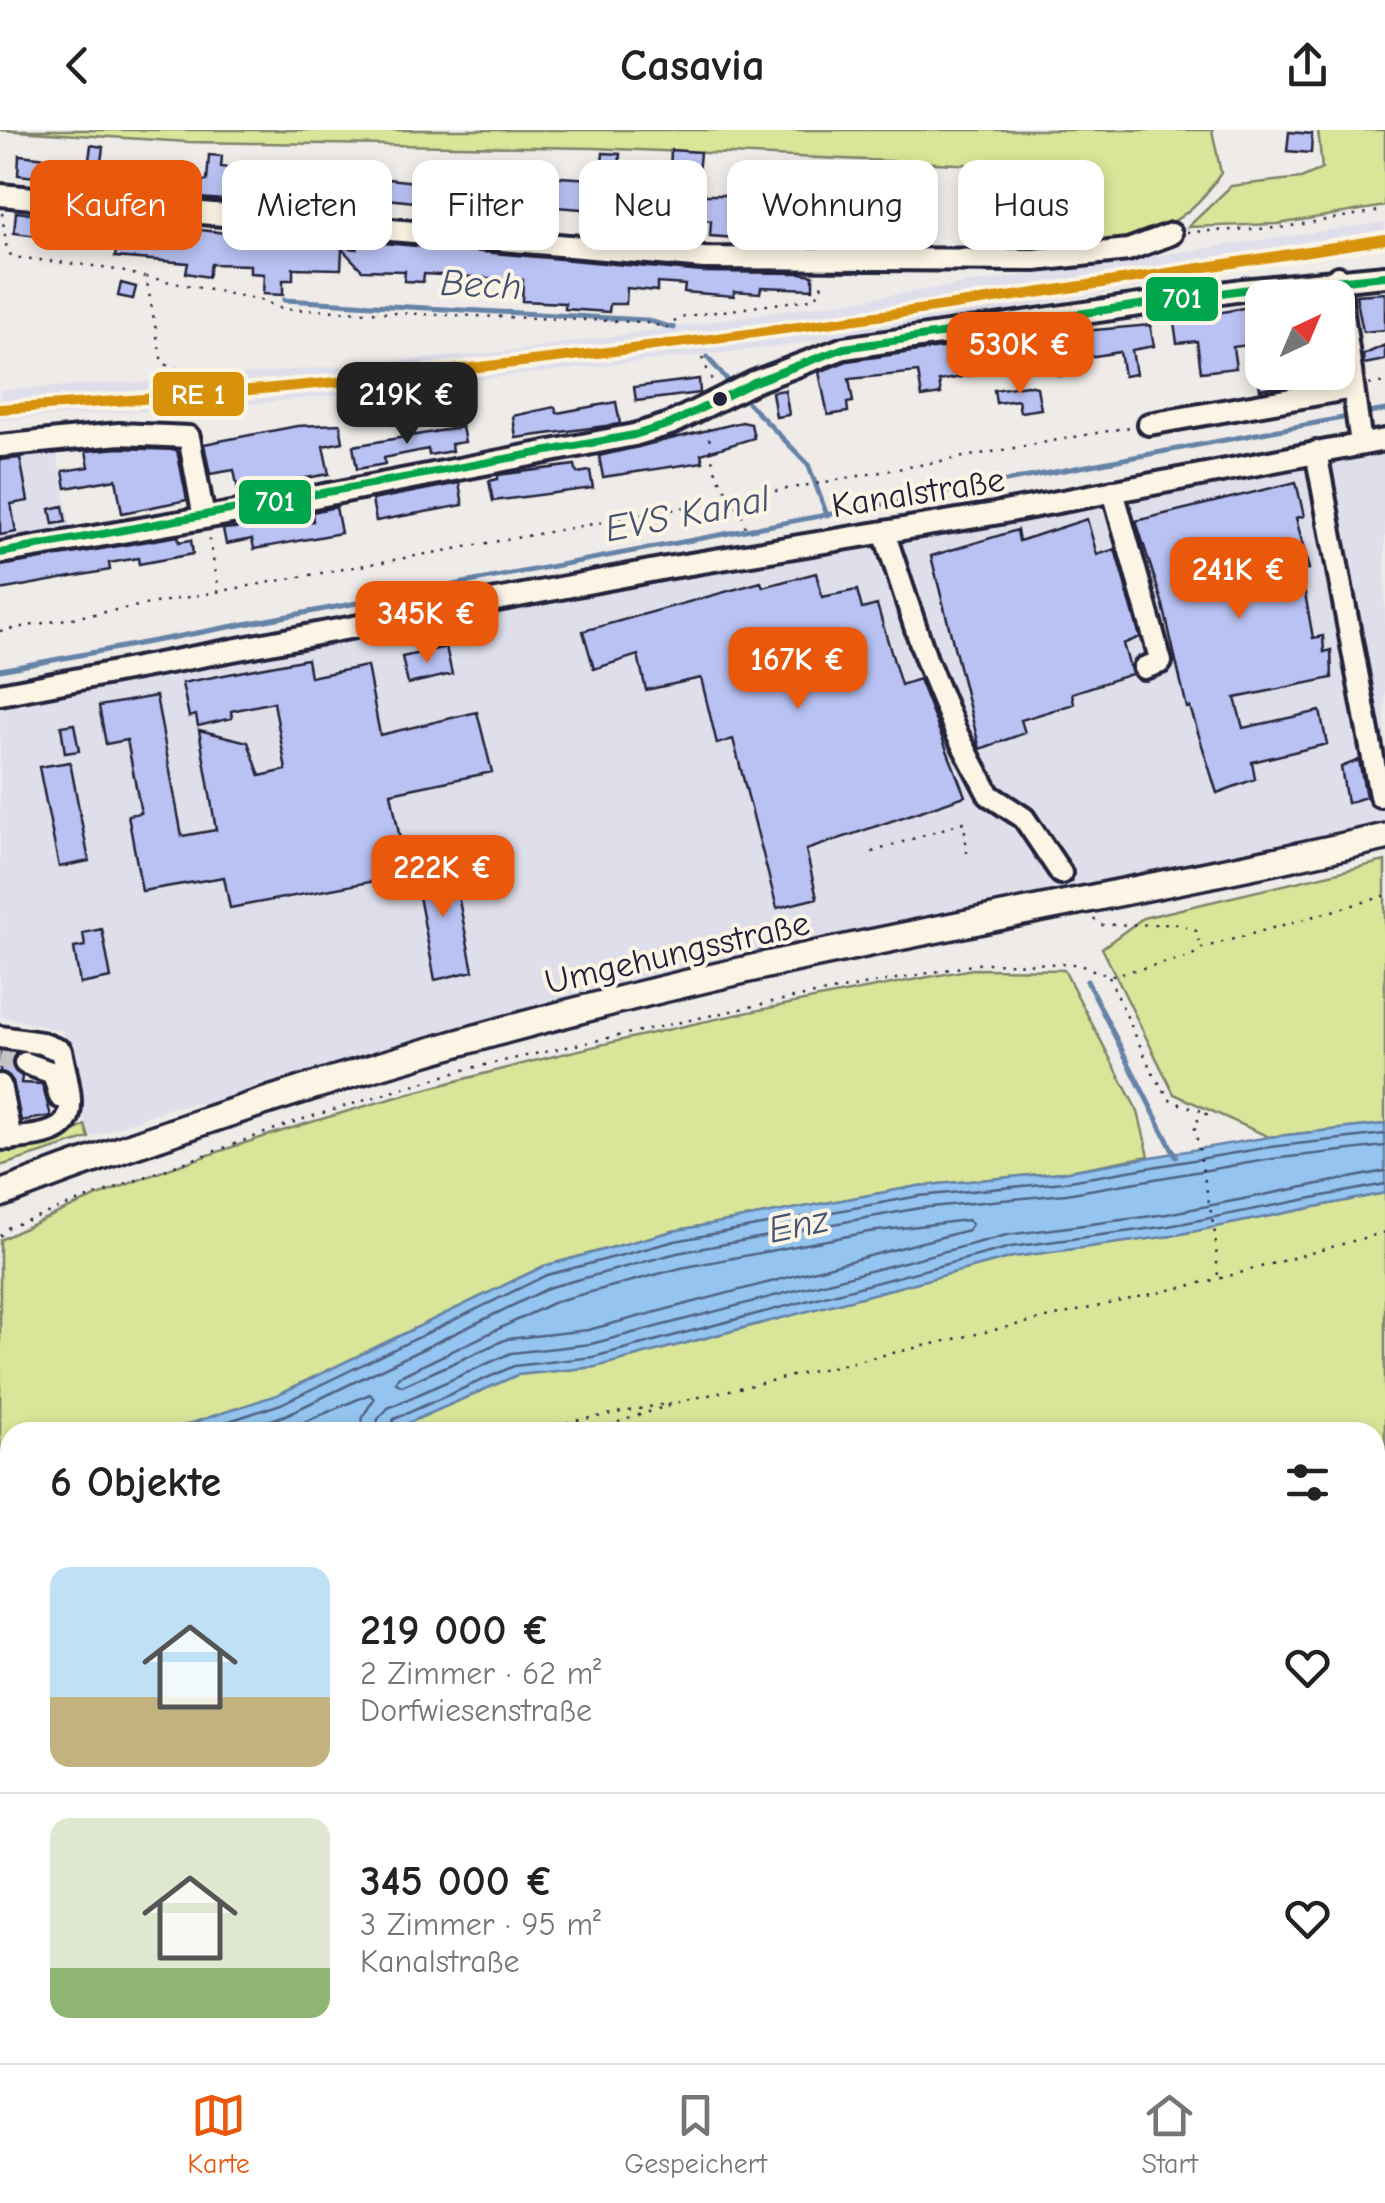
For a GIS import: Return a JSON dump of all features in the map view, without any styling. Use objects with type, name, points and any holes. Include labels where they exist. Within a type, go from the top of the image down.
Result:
[{"type":"main road","name":"Umgehungsstraße","points":[[0,1194],[294,1090],[639,994],[1385,837]]},
{"type":"main road","points":[[0,1174],[80,1164]]},
{"type":"street","points":[[0,196],[704,258],[1035,260],[1128,250],[1171,234]]},
{"type":"street","points":[[0,553],[204,518],[634,434],[844,348],[1338,277],[1385,276]]},
{"type":"street","points":[[1338,277],[1361,440]]},
{"type":"street","points":[[1149,424],[1354,392]]},
{"type":"street","points":[[0,446],[119,434],[190,437],[204,518]]},
{"type":"street","name":"Kanalstraße","points":[[0,694],[1113,491],[1361,440],[1385,440]]},
{"type":"street","points":[[1316,452],[1380,796]]},
{"type":"street","points":[[1113,491],[1160,662],[1144,668]]},
{"type":"street","points":[[884,532],[926,660],[980,779],[989,794],[1024,818],[1061,873]]},
{"type":"street","points":[[0,1036],[40,1042],[61,1051],[74,1106],[67,1123],[57,1131],[5,1139],[0,1085]]},
{"type":"street","points":[[25,1063],[53,1073],[67,1123]]},
{"type":"path","points":[[0,196],[7,251],[13,257],[103,267],[260,300],[282,309],[623,321],[669,328],[679,318],[811,298],[820,293],[826,261]]},
{"type":"path","points":[[1171,234],[1279,228],[1385,210]]},
{"type":"path","points":[[146,277],[162,363],[180,370],[180,380]]},
{"type":"path","points":[[702,358],[711,404],[714,467],[730,497],[742,507],[752,555]]},
{"type":"path","points":[[0,631],[1149,424]]},
{"type":"path","points":[[204,518],[219,591]]},
{"type":"path","points":[[872,852],[964,822],[967,853]]},
{"type":"path","points":[[0,1228],[297,1121],[467,1069],[777,1000],[983,963],[1077,964],[1109,976],[1190,957],[1202,948],[1385,896]]},
{"type":"path","points":[[1092,916],[1098,925],[1178,924],[1196,931],[1202,948]]},
{"type":"path","points":[[1109,976],[1152,1072],[1172,1101],[1208,1113],[1194,1122],[1216,1234],[1218,1278]]},
{"type":"path","points":[[0,1236],[8,1227]]},
{"type":"path","points":[[568,1422],[682,1401],[1218,1278],[1385,1232]]},
{"type":"path","points":[[618,1422],[682,1401]]},
{"type":"shaded area","points":[[1385,222],[1385,247],[784,346],[252,404],[0,420],[0,390],[181,380],[512,351]]},
{"type":"shaded area","points":[[56,448],[71,530],[0,544],[0,453]]},
{"type":"shaded area","points":[[1385,451],[1385,823],[745,958],[422,1041],[224,1100],[169,1108],[89,1138],[63,1031],[0,1016],[0,703],[1071,503]]},
{"type":"green space","points":[[0,130],[1212,130],[1221,173],[1189,211],[1171,223],[1130,240],[1104,244],[1104,160],[958,160],[958,164],[938,163],[938,160],[594,148],[188,142]]},
{"type":"green space","points":[[1318,130],[1385,130],[1385,206],[1278,224],[1188,227],[1231,186],[1301,178],[1322,169]]},
{"type":"green space","points":[[1385,861],[1385,1124],[1269,1137],[1174,1094],[1102,948],[1143,918]]},
{"type":"green space","points":[[973,969],[1064,970],[1138,1112],[1149,1156],[1063,1172],[918,1186],[673,1231],[544,1266],[277,1395],[195,1422],[0,1422],[0,1240],[185,1163],[376,1103],[524,1064],[822,997]]},
{"type":"green space","points":[[85,1125],[89,1138],[0,1166],[0,1150],[67,1135]]},
{"type":"green space","points":[[1385,1193],[1385,1422],[411,1422],[517,1375],[595,1367],[1013,1257],[1171,1236]]},
{"type":"water","name":"Enz","points":[[1385,1124],[1385,1193],[1171,1236],[1013,1257],[595,1367],[517,1375],[411,1422],[195,1422],[277,1395],[544,1266],[673,1231],[918,1186],[1063,1172],[1269,1137]]},
{"type":"building","points":[[1289,132],[1312,134],[1311,153],[1287,151]]},
{"type":"building","points":[[91,145],[103,147],[101,160],[89,160]]},
{"type":"building","points":[[671,150],[700,152],[699,160],[671,160]]},
{"type":"building","points":[[603,153],[620,154],[620,160],[602,160]]},
{"type":"building","points":[[19,155],[65,160],[30,160],[30,176],[18,175]]},
{"type":"building","points":[[209,155],[222,156],[222,200],[202,198]]},
{"type":"building","points":[[559,177],[579,178],[579,209],[559,207]]},
{"type":"building","points":[[392,179],[412,181],[412,202],[392,200]]},
{"type":"building","points":[[707,195],[727,195],[727,237],[710,236],[711,221],[707,221]]},
{"type":"building","points":[[16,212],[30,213],[30,235],[14,233]]},
{"type":"building","points":[[202,230],[222,233],[222,250],[342,250],[341,269],[293,268],[293,280],[283,280],[283,295],[263,294],[264,274],[250,273],[250,265],[211,264],[208,277],[186,273],[188,263],[115,257],[116,250],[202,250]]},
{"type":"building","points":[[392,244],[412,246],[412,250],[461,250],[703,272],[800,273],[813,275],[813,289],[761,287],[760,293],[734,291],[734,296],[684,292],[685,285],[657,283],[657,291],[627,288],[626,304],[610,304],[609,312],[565,309],[565,303],[522,301],[523,280],[424,274],[423,282],[404,281],[405,271],[362,270],[343,250],[392,250]]},
{"type":"building","points":[[121,283],[136,287],[133,299],[118,296]]},
{"type":"building","points":[[1385,293],[1385,330],[1363,332],[1356,295]]},
{"type":"building","points":[[1245,307],[1245,345],[1233,347],[1236,368],[1201,372],[1197,341],[1177,343],[1174,322]]},
{"type":"building","points":[[1150,325],[1154,346],[1132,350],[1136,374],[1124,376],[1120,352],[1076,359],[1079,373],[1059,376],[1055,354],[1010,359],[1006,338]]},
{"type":"building","points":[[984,342],[988,372],[939,381],[941,394],[922,397],[918,372],[849,379],[853,402],[847,403],[848,412],[828,415],[819,372],[847,361]]},
{"type":"building","points":[[1385,345],[1385,360],[1364,364],[1363,355]]},
{"type":"building","points":[[699,379],[700,393],[636,401],[634,387]]},
{"type":"building","points":[[1037,387],[1041,409],[1020,412],[1018,400],[996,403],[994,390]]},
{"type":"building","points":[[785,390],[789,415],[776,417],[772,392]]},
{"type":"building","points":[[616,402],[620,424],[516,438],[513,416],[555,407],[557,413]]},
{"type":"building","points":[[742,422],[751,424],[754,438],[701,454],[703,462],[603,477],[599,456]]},
{"type":"building","points":[[340,424],[343,442],[323,446],[329,474],[238,490],[234,470],[210,474],[204,444],[297,426]]},
{"type":"building","points":[[462,427],[465,442],[451,444],[452,451],[429,455],[428,449],[384,458],[385,464],[357,469],[353,446]]},
{"type":"building","points":[[177,450],[187,500],[122,513],[116,479],[66,488],[63,471],[89,467],[86,451]]},
{"type":"building","points":[[20,458],[28,501],[11,504],[16,532],[0,535],[0,460]]},
{"type":"building","points":[[575,465],[577,473],[590,471],[593,488],[493,501],[489,481],[498,479],[498,475]]},
{"type":"building","points":[[1296,482],[1304,516],[1296,518],[1309,569],[1301,571],[1313,638],[1323,636],[1324,652],[1331,650],[1332,678],[1235,698],[1243,728],[1320,711],[1327,744],[1252,762],[1255,779],[1217,793],[1190,707],[1187,708],[1163,605],[1136,521]]},
{"type":"building","points":[[459,483],[463,505],[376,521],[372,500]]},
{"type":"building","points":[[63,506],[66,522],[53,524],[50,509]]},
{"type":"building","points":[[336,507],[341,533],[254,549],[252,539],[226,544],[223,529],[313,521],[312,512]]},
{"type":"building","points":[[1087,519],[1097,555],[1115,549],[1140,637],[1123,644],[1132,674],[1072,693],[1074,704],[1021,720],[1025,733],[980,749],[931,556],[1017,530],[1019,541]]},
{"type":"building","points":[[178,536],[179,542],[191,540],[193,554],[139,564],[138,558],[109,563],[110,570],[0,590],[0,566]]},
{"type":"building","points":[[816,573],[822,597],[857,590],[862,609],[877,605],[901,685],[919,679],[965,796],[806,850],[817,898],[777,908],[733,739],[717,744],[701,678],[646,690],[638,655],[594,669],[583,631],[761,582],[763,587]]},
{"type":"building","points":[[446,647],[452,674],[408,684],[402,657]]},
{"type":"building","points":[[307,659],[310,677],[367,666],[380,735],[477,712],[492,772],[391,793],[407,875],[230,908],[224,877],[142,891],[128,815],[141,813],[127,740],[106,744],[99,706],[156,696],[182,836],[216,830],[199,730],[248,742],[260,776],[286,770],[274,702],[231,711],[232,718],[198,726],[196,715],[189,717],[182,683]]},
{"type":"building","points":[[74,724],[79,751],[65,753],[61,726]]},
{"type":"building","points":[[1359,760],[1366,797],[1347,803],[1341,767]]},
{"type":"building","points":[[70,762],[89,861],[59,867],[39,767]]},
{"type":"building","points":[[451,860],[473,971],[435,980],[414,870]]},
{"type":"building","points":[[102,929],[111,978],[80,984],[74,948],[85,946],[83,933]]},
{"type":"building","points":[[1,1051],[16,1053],[12,1066],[22,1077],[21,1083],[42,1084],[51,1116],[21,1121],[13,1081],[0,1072]]},
{"type":"waterway","name":"Bech","points":[[284,300],[645,320],[674,328]]},
{"type":"waterway","name":"Bech","points":[[707,357],[732,385]]},
{"type":"waterway","name":"Bech","points":[[748,403],[808,464],[827,515]]},
{"type":"waterway","name":"EVS Kanal","points":[[1364,414],[1385,410]]},
{"type":"waterway","name":"EVS Kanal","points":[[0,670],[1353,416]]},
{"type":"waterway","points":[[1087,981],[1176,1157]]},
{"type":"tunnel","points":[[0,1058],[25,1063]]},
{"type":"transit line","points":[[0,409],[348,381],[695,341],[1385,239]]},
{"type":"transit line","name":"701","points":[[0,553],[634,435],[670,424],[754,382],[844,348],[1242,290],[1385,276]]}]
